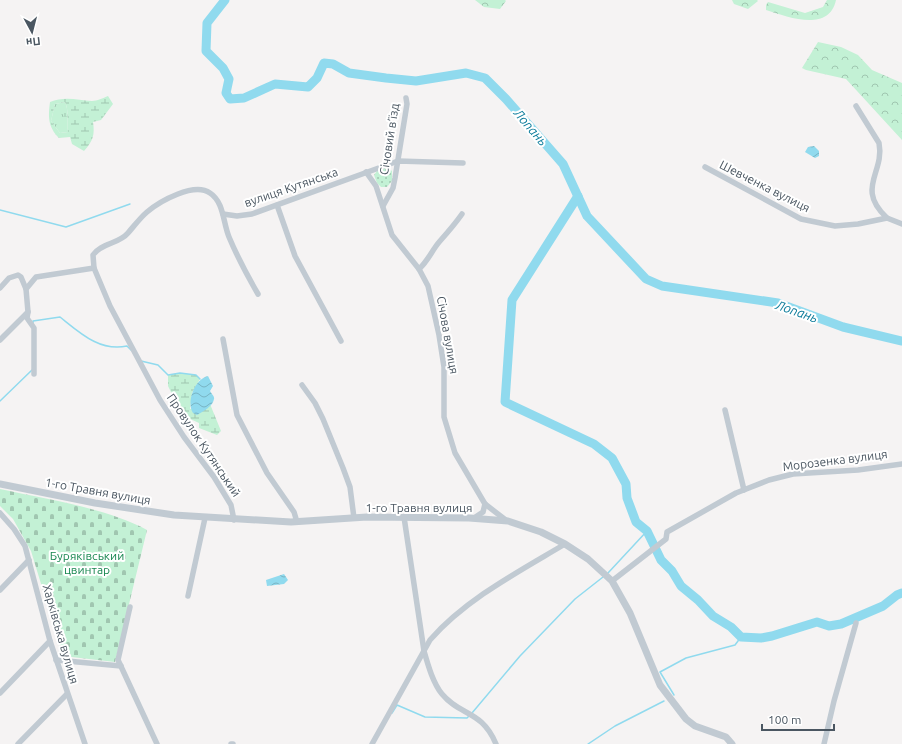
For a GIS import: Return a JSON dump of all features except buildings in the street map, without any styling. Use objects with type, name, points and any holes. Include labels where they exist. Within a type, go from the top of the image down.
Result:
[{"type":"street","name":"Січовий в’їзд","points":[[383,206],[392,188],[398,161],[407,104],[406,98]]},
{"type":"street","points":[[856,106],[879,142],[880,149],[873,180],[872,199],[877,208],[888,218],[902,224]]},
{"type":"street","name":"вулиця Кутянська","points":[[223,214],[236,216],[252,214],[398,161],[463,163]]},
{"type":"street","name":"Шевченка вулиця","points":[[705,167],[802,219],[835,226],[858,224],[888,218]]},
{"type":"street","name":"Січова вулиця","points":[[366,172],[376,186],[392,234],[419,269],[428,286],[439,335],[444,367],[444,417],[446,427],[460,466],[485,504],[508,521]]},
{"type":"street","points":[[26,289],[36,277],[94,268],[93,255],[97,249],[126,235],[147,212],[157,205],[190,190],[201,189],[210,193],[216,200],[223,214],[225,227],[232,243],[258,294]]},
{"type":"street","points":[[277,205],[295,256],[342,341]]},
{"type":"street","points":[[419,269],[424,265],[439,242],[453,228],[462,214]]},
{"type":"street","name":"Провулок Кутянський","points":[[94,268],[110,306],[160,400],[184,437],[214,477],[231,505],[234,520]]},
{"type":"street","points":[[0,288],[9,278],[18,275],[21,277],[26,289],[28,312],[27,318],[32,325],[34,374]]},
{"type":"street","points":[[0,340],[28,312]]},
{"type":"street","points":[[223,339],[237,415],[267,473],[294,512],[297,522]]},
{"type":"street","points":[[302,385],[315,403],[323,419],[343,468],[350,487],[354,518]]},
{"type":"street","points":[[725,410],[744,490]]},
{"type":"street","name":"Морозенка вулиця","points":[[612,581],[666,538],[667,532],[744,490],[793,474],[858,470],[899,464]]},
{"type":"street","name":"1-го Травня вулиця","points":[[0,484],[95,503],[174,516],[297,522],[354,518],[473,518],[508,521],[541,532],[565,544],[588,559],[612,581],[630,613],[660,685],[686,719],[694,726],[726,737],[732,744]]},
{"type":"street","points":[[473,518],[483,512],[485,504]]},
{"type":"street","name":"Харківська вулиця","points":[[0,513],[14,529],[25,546],[50,641],[85,744]]},
{"type":"street","points":[[404,517],[424,651],[429,668],[442,694],[456,705],[477,717],[491,732],[496,744]]},
{"type":"street","points":[[188,596],[205,518]]},
{"type":"street","points":[[372,744],[430,640],[439,629],[473,602],[519,571],[565,544]]},
{"type":"street","points":[[0,590],[29,560]]},
{"type":"street","points":[[130,607],[118,660],[157,744]]},
{"type":"street","points":[[824,744],[834,701],[856,623]]},
{"type":"street","points":[[0,693],[50,641]]},
{"type":"street","points":[[56,660],[121,666]]},
{"type":"street","points":[[18,744],[67,694]]},
{"type":"green space","points":[[475,0],[506,1],[500,9],[484,7]]},
{"type":"green space","points":[[732,0],[758,1],[748,9],[734,4]]},
{"type":"green space","points":[[827,0],[836,0],[832,10],[817,20],[796,19],[766,10],[766,5],[768,2],[805,13],[823,7]]},
{"type":"green space","points":[[818,42],[841,47],[858,55],[872,70],[902,83],[902,140],[846,79],[802,68]]},
{"type":"green space","points":[[108,96],[113,104],[101,120],[93,122],[93,138],[84,151],[72,144],[70,137],[59,138],[55,134],[50,122],[50,102],[60,99],[94,101]],"holes":[[[65,102],[68,132],[60,133],[51,121],[55,104]]]},
{"type":"green space","points":[[65,102],[68,132],[60,133],[51,121],[55,104]]},
{"type":"green space","points":[[387,167],[392,171],[392,181],[387,187],[381,187],[377,183],[374,175],[377,171]]},
{"type":"green space","points":[[180,373],[196,375],[200,379],[192,393],[190,409],[210,404],[221,431],[217,435],[199,428],[199,423],[188,418],[177,404],[168,386],[168,375]]},
{"type":"green space","name":"Буряківський цвинтар","points":[[0,489],[95,510],[131,522],[147,530],[115,662],[63,656],[31,551],[13,519],[0,506]]},
{"type":"water","points":[[814,146],[819,151],[819,156],[815,158],[805,152],[808,147]]},
{"type":"water","points":[[208,376],[213,386],[210,391],[214,399],[210,406],[197,415],[193,413],[191,408],[191,397],[199,381]]},
{"type":"water","points":[[284,574],[288,580],[284,584],[267,586],[266,580]]},
{"type":"waterway","name":"Лопань","points":[[225,0],[207,23],[206,51],[223,68],[229,79],[226,93],[230,99],[244,98],[275,84],[308,87],[317,78],[324,63],[333,64],[349,73],[416,81],[466,73],[485,78],[506,99],[563,164],[587,216],[646,279],[662,286],[778,303],[843,327],[902,341]]},
{"type":"waterway","points":[[578,196],[512,300],[505,402],[594,444],[612,458],[626,484],[627,498],[636,522],[647,531],[661,560],[672,571],[681,586],[698,600],[713,616],[731,627],[741,637],[761,638],[772,636],[817,622],[829,626],[841,624],[883,606],[902,593]]},
{"type":"waterway","points":[[0,210],[66,227],[130,204]]},
{"type":"waterway","points":[[33,323],[33,321],[60,317],[83,335],[99,344],[117,347],[127,346],[131,350]]},
{"type":"waterway","points":[[141,361],[158,365],[168,375],[180,373],[196,375],[200,379]]},
{"type":"waterway","points":[[0,401],[32,370]]},
{"type":"waterway","points":[[608,573],[647,531]]},
{"type":"waterway","points":[[472,713],[520,656],[575,599],[603,577]]},
{"type":"waterway","points":[[674,695],[660,672],[686,658],[735,645],[741,637]]},
{"type":"waterway","points":[[588,744],[615,726],[664,701]]},
{"type":"waterway","points":[[392,713],[397,705],[425,717],[467,718],[469,716]]}]
